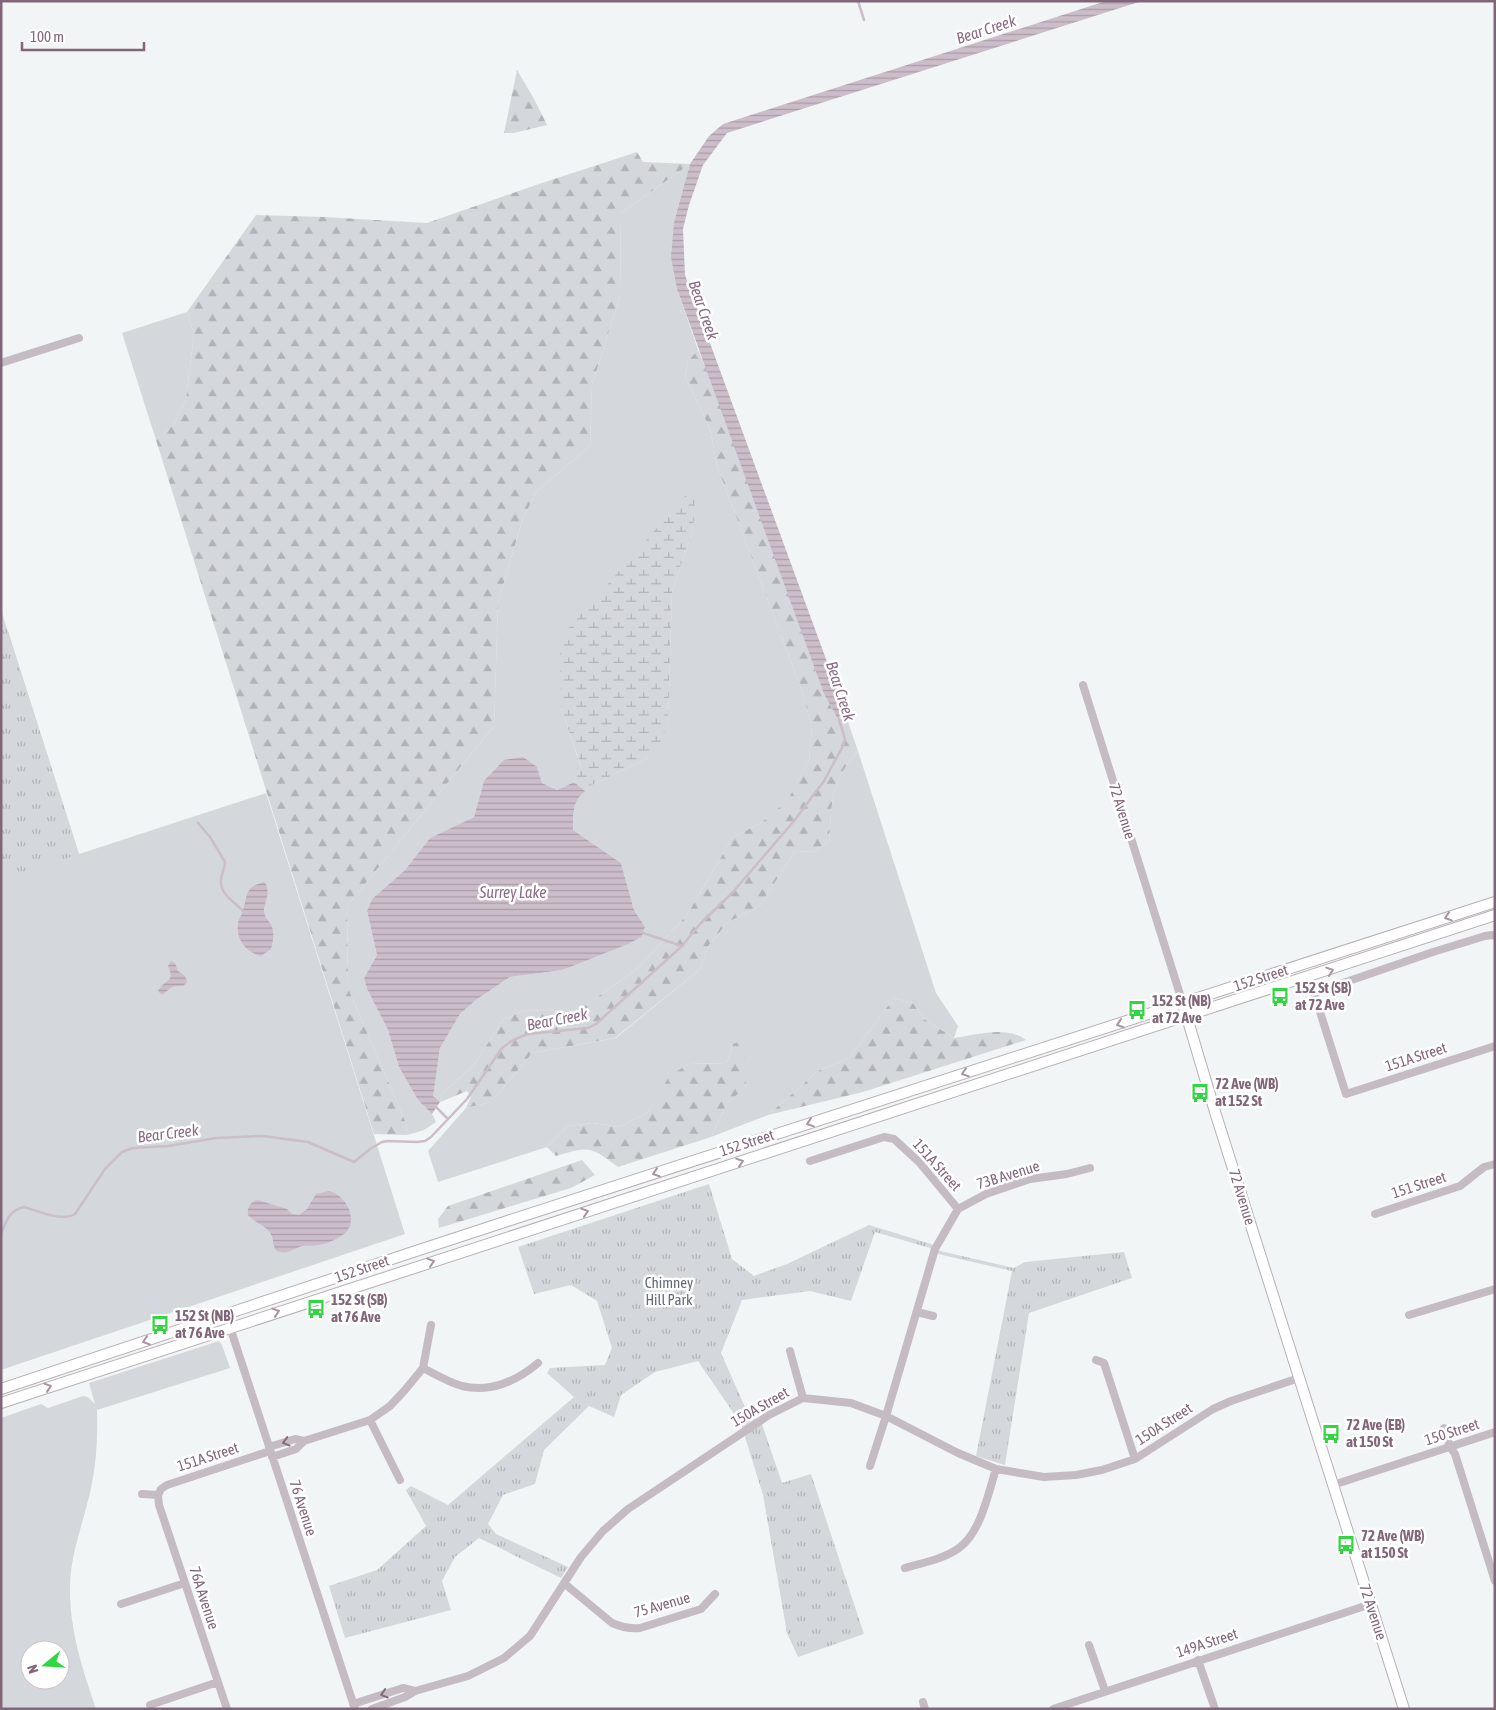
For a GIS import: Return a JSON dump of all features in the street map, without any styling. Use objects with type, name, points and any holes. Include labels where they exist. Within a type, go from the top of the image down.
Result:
[{"type":"main road","name":"152 Street","points":[[1,1389],[445,1242],[1495,902]]},
{"type":"main road","name":"152 Street","points":[[1,1403],[230,1327],[1187,1018],[1495,916]]},
{"type":"main road","name":"72 Avenue","points":[[1183,1004],[1404,1709]]},
{"type":"street","points":[[1,363],[79,338]]},
{"type":"street","name":"72 Avenue","points":[[1083,685],[1183,1004]]},
{"type":"street","name":"151A Street","points":[[1495,936],[1485,936],[1434,952],[1314,993],[1346,1094],[1495,1046]]},
{"type":"street","name":"151A Street","points":[[810,1162],[884,1137],[894,1139],[919,1162],[958,1209]]},
{"type":"street","name":"151 Street","points":[[1375,1214],[1460,1186],[1484,1167],[1495,1164]]},
{"type":"street","name":"73B Avenue","points":[[958,1209],[986,1194],[1030,1179],[1067,1174],[1090,1168]]},
{"type":"street","points":[[870,1466],[935,1249],[958,1209]]},
{"type":"street","points":[[1410,1315],[1495,1290]]},
{"type":"street","points":[[917,1312],[933,1316]]},
{"type":"street","name":"76 Avenue","points":[[226,1315],[354,1706]]},
{"type":"street","name":"151A Street","points":[[270,1452],[296,1449],[304,1441],[370,1420],[395,1401],[423,1368],[431,1325]]},
{"type":"street","points":[[790,1351],[803,1398]]},
{"type":"street","points":[[1096,1360],[1104,1363],[1135,1459]]},
{"type":"street","points":[[423,1368],[463,1386],[486,1388],[518,1378],[538,1364]]},
{"type":"street","name":"150A Street","points":[[372,1709],[405,1697],[415,1691],[468,1676],[504,1658],[530,1636],[587,1550],[603,1531],[628,1509],[769,1415],[803,1398],[850,1402],[886,1416],[958,1453],[996,1469],[1044,1476],[1076,1475],[1102,1470],[1135,1459],[1212,1409],[1299,1378]]},
{"type":"street","points":[[370,1420],[400,1480]]},
{"type":"street","points":[[1444,1428],[1456,1458],[1495,1581]]},
{"type":"street","name":"150 Street","points":[[1333,1485],[1495,1432]]},
{"type":"street","name":"151A Street","points":[[158,1495],[161,1489],[167,1485],[270,1452],[295,1439],[304,1441]]},
{"type":"street","points":[[905,1568],[958,1550],[968,1541],[975,1531],[996,1469]]},
{"type":"street","points":[[142,1494],[158,1495]]},
{"type":"street","name":"76A Avenue","points":[[158,1495],[159,1505],[227,1709]]},
{"type":"street","points":[[121,1604],[185,1583]]},
{"type":"street","name":"75 Avenue","points":[[565,1584],[612,1622],[619,1626],[634,1629],[701,1608],[715,1594]]},
{"type":"street","name":"149A Street","points":[[1053,1709],[1371,1604]]},
{"type":"street","points":[[1089,1646],[1105,1691]]},
{"type":"street","points":[[1198,1660],[1215,1709]]},
{"type":"street","points":[[150,1705],[218,1682]]},
{"type":"street","name":"150A Street","points":[[354,1706],[403,1688],[415,1691]]},
{"type":"green space","points":[[517,70],[547,125],[514,133],[504,133]]},
{"type":"green space","points":[[637,152],[643,162],[690,164],[621,213],[620,296],[592,385],[590,446],[536,492],[522,521],[498,603],[494,726],[347,906],[348,988],[406,1123],[407,1135],[374,1134],[156,440],[173,425],[186,399],[194,334],[187,312],[256,215],[427,223]]},
{"type":"green space","points":[[690,164],[674,222],[677,289],[698,350],[688,361],[685,376],[710,429],[717,466],[802,691],[812,728],[809,760],[788,801],[761,823],[733,837],[687,915],[638,968],[579,1010],[522,1011],[503,1020],[473,1066],[442,1094],[440,1102],[432,1096],[440,1048],[460,1014],[476,1000],[510,977],[562,970],[645,928],[634,910],[621,863],[573,830],[573,812],[578,796],[592,785],[647,758],[668,724],[672,592],[693,529],[561,708],[581,767],[574,782],[557,790],[542,783],[537,767],[484,781],[474,817],[430,838],[405,870],[372,899],[367,911],[377,955],[364,978],[367,989],[388,1030],[399,1067],[418,1100],[432,1114],[436,1122],[424,1130],[407,1135],[406,1123],[348,988],[347,906],[494,726],[498,603],[522,521],[536,492],[590,446],[592,385],[620,296],[621,213]]},
{"type":"green space","points":[[187,312],[194,334],[186,399],[173,425],[156,440],[122,333]]},
{"type":"green space","points":[[698,350],[711,380],[824,694],[839,721],[837,689],[858,751],[837,783],[832,804],[829,841],[814,852],[795,851],[759,907],[728,922],[709,945],[700,969],[615,1038],[532,1053],[500,1092],[487,1103],[466,1108],[471,1097],[467,1091],[440,1102],[442,1094],[473,1066],[503,1020],[522,1011],[579,1010],[638,968],[687,915],[733,837],[761,823],[788,800],[809,760],[812,728],[802,691],[717,466],[710,429],[685,376],[688,361]]},
{"type":"green space","points":[[687,494],[695,499],[693,529],[672,592],[668,724],[659,745],[647,758],[592,785],[585,791],[574,782],[581,766],[561,708],[560,638]]},
{"type":"green space","points":[[1,610],[79,854],[1,880]]},
{"type":"green space","points":[[8,631],[79,854],[266,793],[405,1234],[1,1370],[1,632]]},
{"type":"green space","points":[[858,751],[936,993],[958,1026],[954,1038],[924,1019],[913,1003],[894,998],[849,1058],[818,1071],[768,1115],[711,1137],[727,1103],[746,1087],[733,1044],[727,1063],[689,1064],[671,1075],[647,1113],[619,1127],[593,1123],[568,1126],[547,1147],[438,1182],[428,1151],[466,1108],[487,1103],[500,1092],[532,1053],[616,1038],[700,969],[709,945],[728,922],[759,907],[795,851],[814,852],[829,841],[832,804],[837,783]]},
{"type":"green space","points":[[894,998],[913,1003],[924,1019],[954,1038],[981,1033],[1001,1032],[1018,1035],[1026,1040],[863,1092],[768,1115],[818,1071],[849,1058]]},
{"type":"green space","points":[[744,1040],[746,1087],[727,1103],[711,1137],[618,1167],[601,1155],[589,1150],[556,1156],[547,1147],[568,1126],[593,1123],[619,1127],[647,1113],[670,1075],[689,1064],[727,1063],[733,1044]]},
{"type":"green space","points":[[582,1160],[595,1175],[571,1188],[439,1228],[438,1219],[448,1206]]},
{"type":"green space","name":"Chimney Hill Park","points":[[709,1184],[732,1259],[754,1276],[787,1264],[869,1225],[931,1244],[940,1251],[1014,1268],[1025,1262],[1124,1252],[1132,1278],[1029,1313],[1005,1465],[976,1456],[1012,1271],[938,1254],[930,1248],[875,1232],[851,1301],[810,1291],[742,1300],[721,1353],[745,1407],[762,1424],[782,1483],[811,1474],[864,1634],[798,1657],[787,1633],[763,1495],[741,1424],[698,1361],[655,1372],[621,1395],[614,1417],[589,1406],[544,1450],[535,1484],[503,1495],[488,1524],[496,1534],[568,1567],[561,1578],[479,1538],[455,1557],[442,1581],[451,1610],[345,1638],[329,1586],[377,1570],[426,1526],[406,1490],[411,1486],[448,1505],[574,1397],[547,1373],[550,1368],[605,1365],[612,1348],[597,1301],[571,1285],[534,1294],[518,1247]]},
{"type":"green space","points":[[219,1341],[222,1345],[230,1368],[97,1410],[95,1465],[89,1497],[74,1552],[70,1589],[76,1642],[96,1709],[1,1709],[1,1418],[41,1404],[48,1408],[83,1396],[88,1397],[95,1404],[89,1383]]},
{"type":"water","points":[[1106,1],[1142,1],[727,133],[703,165],[683,229],[685,275],[837,689],[840,723],[824,694],[677,289],[671,257],[674,222],[690,164],[709,136],[723,124]]},
{"type":"water","name":"Surrey Lake","points":[[523,757],[537,767],[542,783],[557,790],[574,782],[585,791],[575,804],[573,830],[621,863],[634,910],[645,927],[641,937],[628,944],[562,970],[510,977],[476,1000],[460,1014],[440,1048],[433,1096],[440,1102],[432,1114],[418,1100],[399,1067],[388,1030],[367,989],[364,978],[377,955],[367,911],[372,899],[405,870],[430,838],[474,817],[484,781],[504,760]]},
{"type":"water","points":[[265,882],[268,893],[264,913],[272,928],[273,937],[271,949],[261,956],[247,949],[241,941],[238,925],[248,892],[254,886]]},
{"type":"water","points":[[171,961],[175,963],[178,971],[185,976],[187,982],[183,986],[171,988],[162,995],[158,991],[170,978],[168,966]]},
{"type":"water","points":[[329,1191],[335,1193],[345,1203],[349,1209],[351,1222],[349,1229],[344,1234],[325,1244],[302,1246],[287,1252],[277,1251],[268,1230],[248,1215],[250,1205],[258,1200],[287,1209],[292,1214],[299,1215],[307,1209],[316,1194]]},
{"type":"waterway","points":[[858,1],[864,20]]},
{"type":"waterway","name":"Bear Creek","points":[[1,1234],[11,1214],[24,1207],[64,1217],[75,1214],[105,1169],[122,1152],[133,1148],[168,1146],[216,1138],[262,1136],[308,1142],[354,1162],[382,1142],[425,1141],[467,1099],[502,1048],[513,1040],[528,1034],[588,1028],[596,1024],[682,946],[700,924],[733,892],[794,821],[824,781],[845,739],[839,720]]},
{"type":"waterway","points":[[198,823],[210,837],[225,862],[221,880],[224,891],[244,912]]},
{"type":"waterway","points":[[643,933],[682,946]]},
{"type":"waterway","points":[[436,1107],[448,1119]]},
{"type":"place","name":"152 St (SB) at 72 Ave","points":[[1280,997]]},
{"type":"place","name":"152 St (NB) at 72 Ave","points":[[1137,1010]]},
{"type":"place","name":"72 Ave (WB) at 152 St","points":[[1200,1093]]},
{"type":"place","name":"152 St (SB) at 76 Ave","points":[[316,1309]]},
{"type":"place","name":"152 St (NB) at 76 Ave","points":[[160,1325]]},
{"type":"place","name":"72 Ave (EB) at 150 St","points":[[1331,1434]]},
{"type":"place","name":"72 Ave (WB) at 150 St","points":[[1346,1545]]}]
